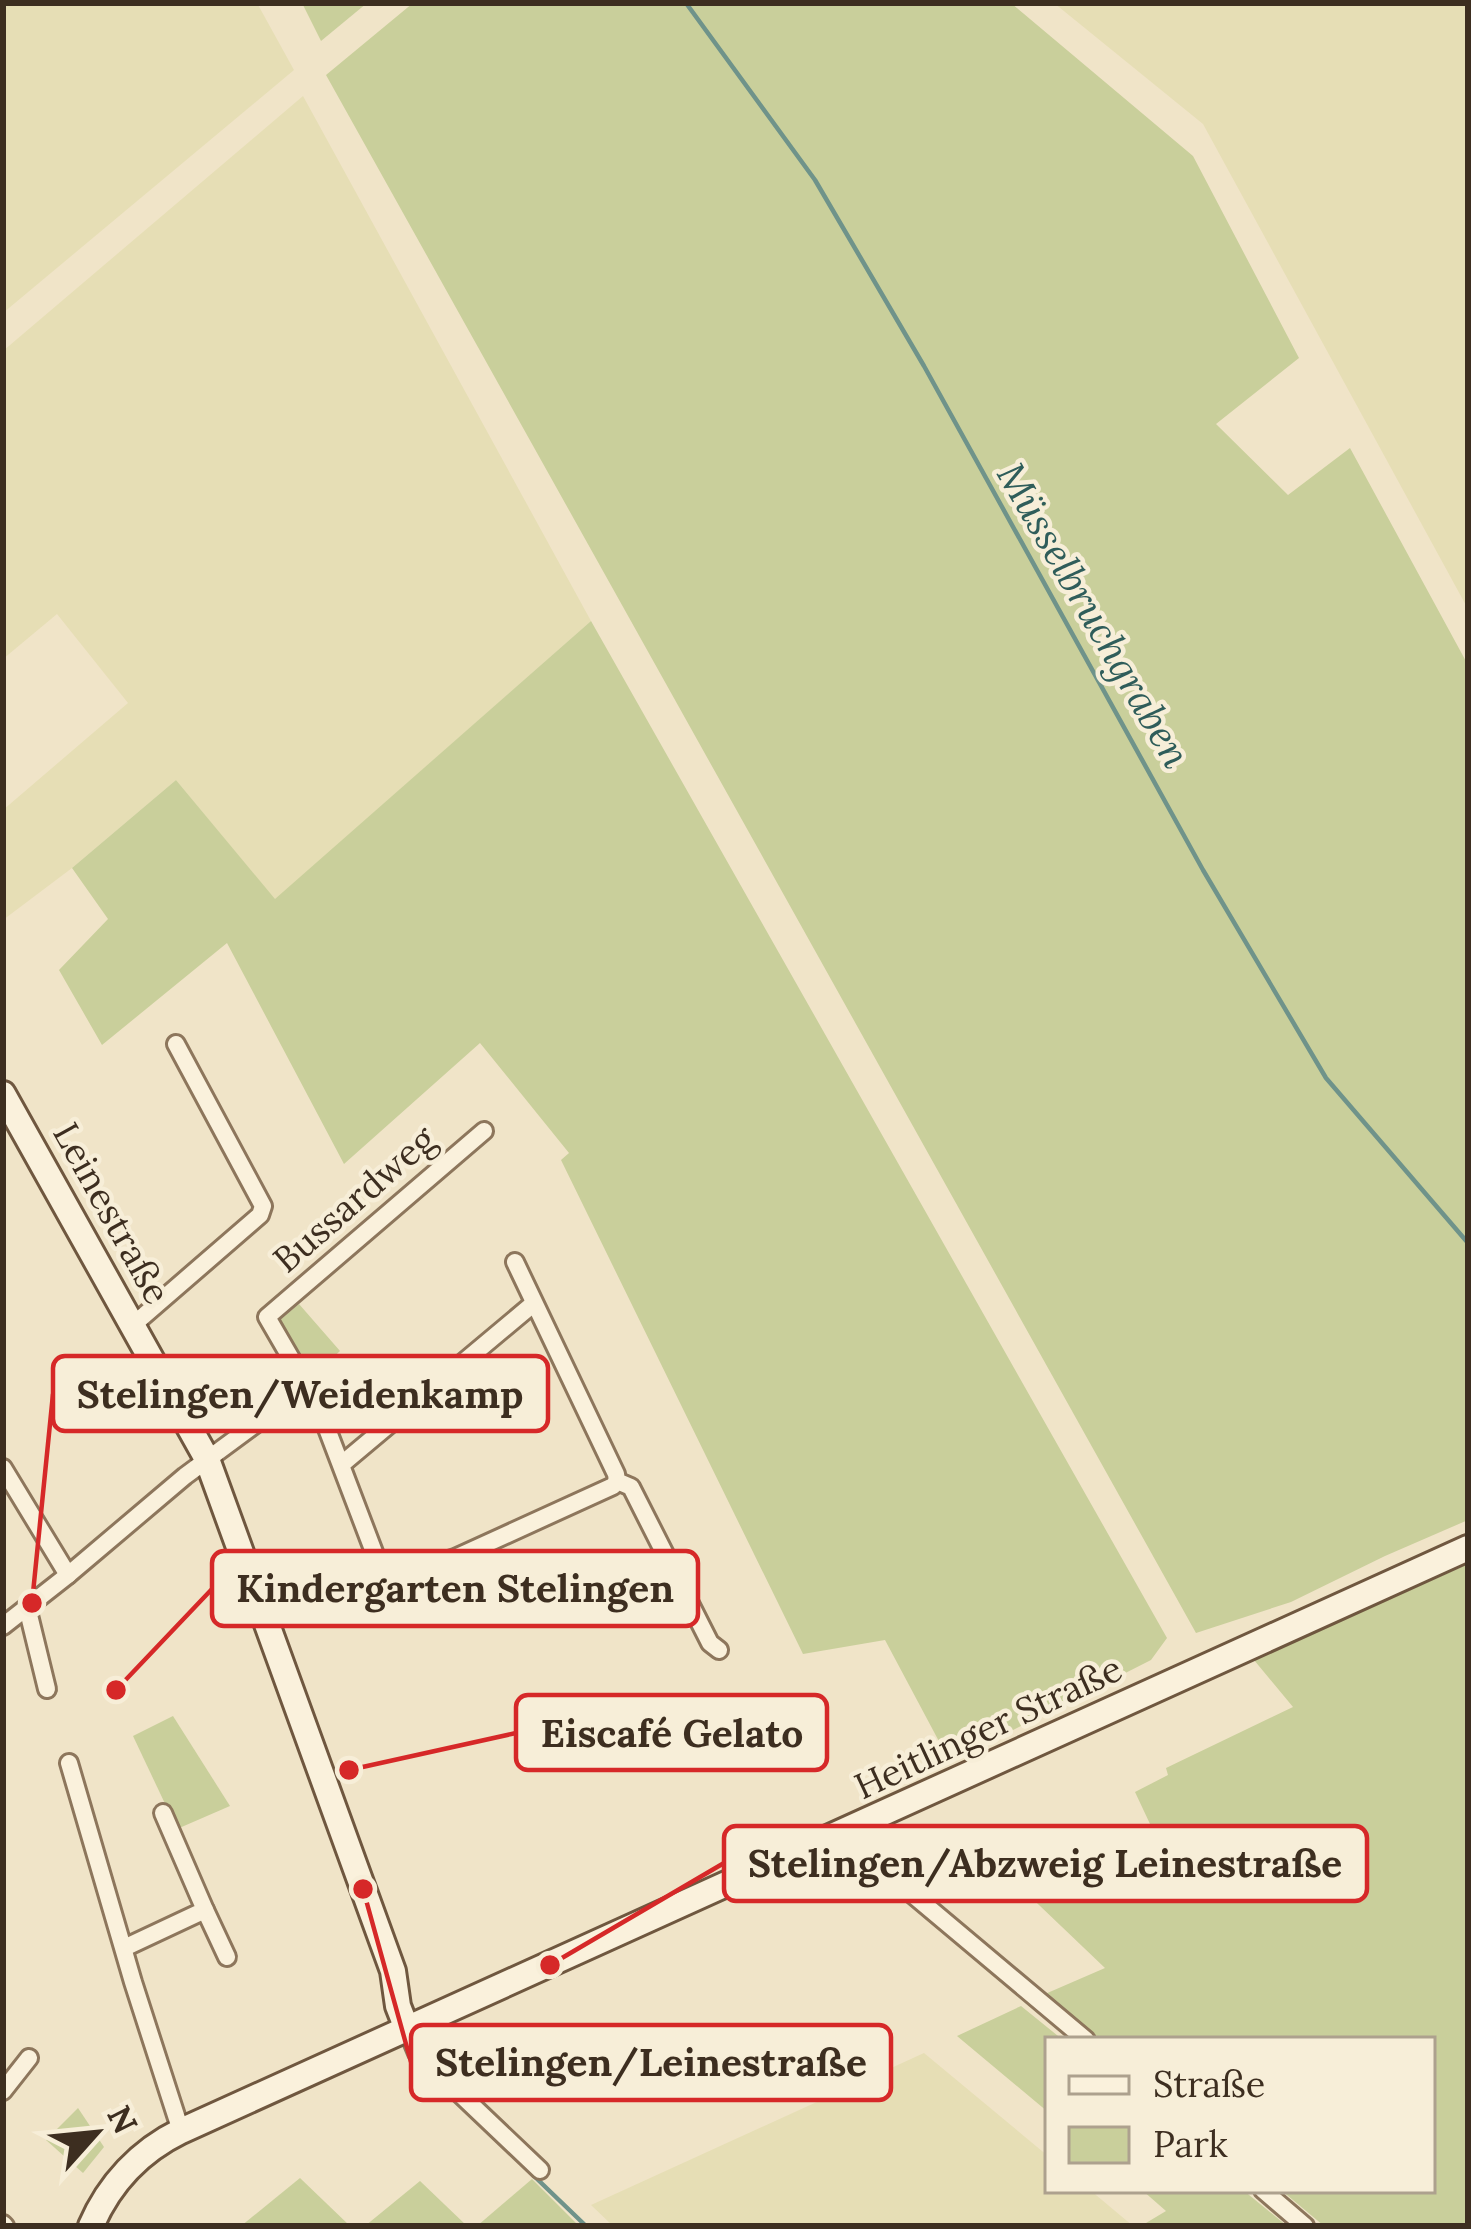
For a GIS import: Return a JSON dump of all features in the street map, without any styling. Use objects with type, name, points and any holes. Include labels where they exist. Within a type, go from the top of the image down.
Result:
[{"type":"street","points":[[134,1325],[260,1215],[263,1206],[176,1044]]},
{"type":"street","name":"Leinestraße","points":[[3,1094],[207,1459],[393,1971],[398,2006],[414,2026]]},
{"type":"street","name":"Bussardweg","points":[[307,1386],[267,1317],[484,1131]]},
{"type":"street","points":[[336,1597],[455,1558],[613,1486],[617,1480],[514,1262]]},
{"type":"street","points":[[342,1464],[533,1304]]},
{"type":"street","points":[[3,1625],[207,1459],[307,1386],[385,1581]]},
{"type":"street","points":[[3,1468],[68,1575]]},
{"type":"street","points":[[617,1480],[631,1487],[710,1642],[719,1650]]},
{"type":"street","name":"Heitlinger Straße","points":[[91,2226],[137,2158],[181,2131],[1468,1548]]},
{"type":"street","points":[[27,1607],[47,1689]]},
{"type":"street","points":[[69,1763],[181,2131]]},
{"type":"street","points":[[163,1813],[226,1957]]},
{"type":"street","points":[[848,1831],[855,1846],[1082,2037]]},
{"type":"street","points":[[124,1948],[205,1910]]},
{"type":"street","points":[[414,2026],[417,2053],[539,2170]]},
{"type":"street","points":[[3,2091],[28,2058]]},
{"type":"street","points":[[1266,2193],[1305,2226]]},
{"type":"shaded area","points":[[3,3],[257,3],[294,70],[3,313]]},
{"type":"shaded area","points":[[1054,3],[1468,3],[1468,609],[1203,124]]},
{"type":"shaded area","points":[[303,96],[591,621],[275,900],[176,780],[3,920],[3,810],[128,703],[57,614],[3,659],[3,351]]},
{"type":"shaded area","points":[[924,2053],[1045,2154],[1045,2193],[1094,2193],[1133,2226],[613,2226],[591,2205]]},
{"type":"green space","points":[[302,3],[367,3],[321,41]]},
{"type":"green space","points":[[413,3],[1011,3],[1193,156],[1299,358],[1216,424],[1288,495],[1350,448],[1468,665],[1468,1520],[1291,1602],[1196,1633],[326,75]]},
{"type":"green space","points":[[591,621],[1167,1638],[1151,1660],[950,1762],[885,1640],[803,1654],[561,1160],[569,1153],[480,1043],[344,1164],[227,943],[102,1045],[59,970],[108,919],[72,868],[176,780],[275,899]]},
{"type":"green space","points":[[299,1304],[340,1351],[326,1364],[317,1355],[306,1365],[280,1320]]},
{"type":"green space","points":[[1468,1564],[1468,2226],[1324,2226],[1285,2193],[1435,2193],[1435,2037],[1096,2037],[1045,1994],[1105,1968],[1017,1884],[1096,1848],[1114,1872],[1158,1841],[1135,1792],[1168,1775],[1166,1768],[1293,1707],[1254,1660]]},
{"type":"green space","points":[[173,1716],[230,1806],[177,1829],[133,1736]]},
{"type":"green space","points":[[1021,2006],[1059,2037],[1045,2037],[1045,2109],[957,2036]]},
{"type":"green space","points":[[78,2108],[104,2147],[83,2173],[46,2140]]},
{"type":"green space","points":[[300,2178],[350,2226],[241,2226]]},
{"type":"green space","points":[[532,2179],[579,2226],[477,2226]]},
{"type":"green space","points":[[420,2181],[467,2226],[365,2226]]},
{"type":"green space","points":[[1145,2193],[1247,2193],[1287,2226],[1141,2226],[1166,2211]]},
{"type":"waterway","name":"Müsselbruchgraben","points":[[686,3],[815,180],[924,366],[1203,870],[1326,1078],[1468,1243]]},
{"type":"waterway","points":[[534,2176],[586,2226]]},
{"type":"place","name":"Stelingen/Weidenkamp","points":[[32,1603]]},
{"type":"place","name":"Kindergarten Stelingen","points":[[116,1690]]},
{"type":"place","name":"Eiscafé Gelato","points":[[349,1770]]},
{"type":"place","name":"Stelingen/Leinestraße","points":[[363,1889]]},
{"type":"place","name":"Stelingen/Abzweig Leinestraße","points":[[550,1965]]}]
